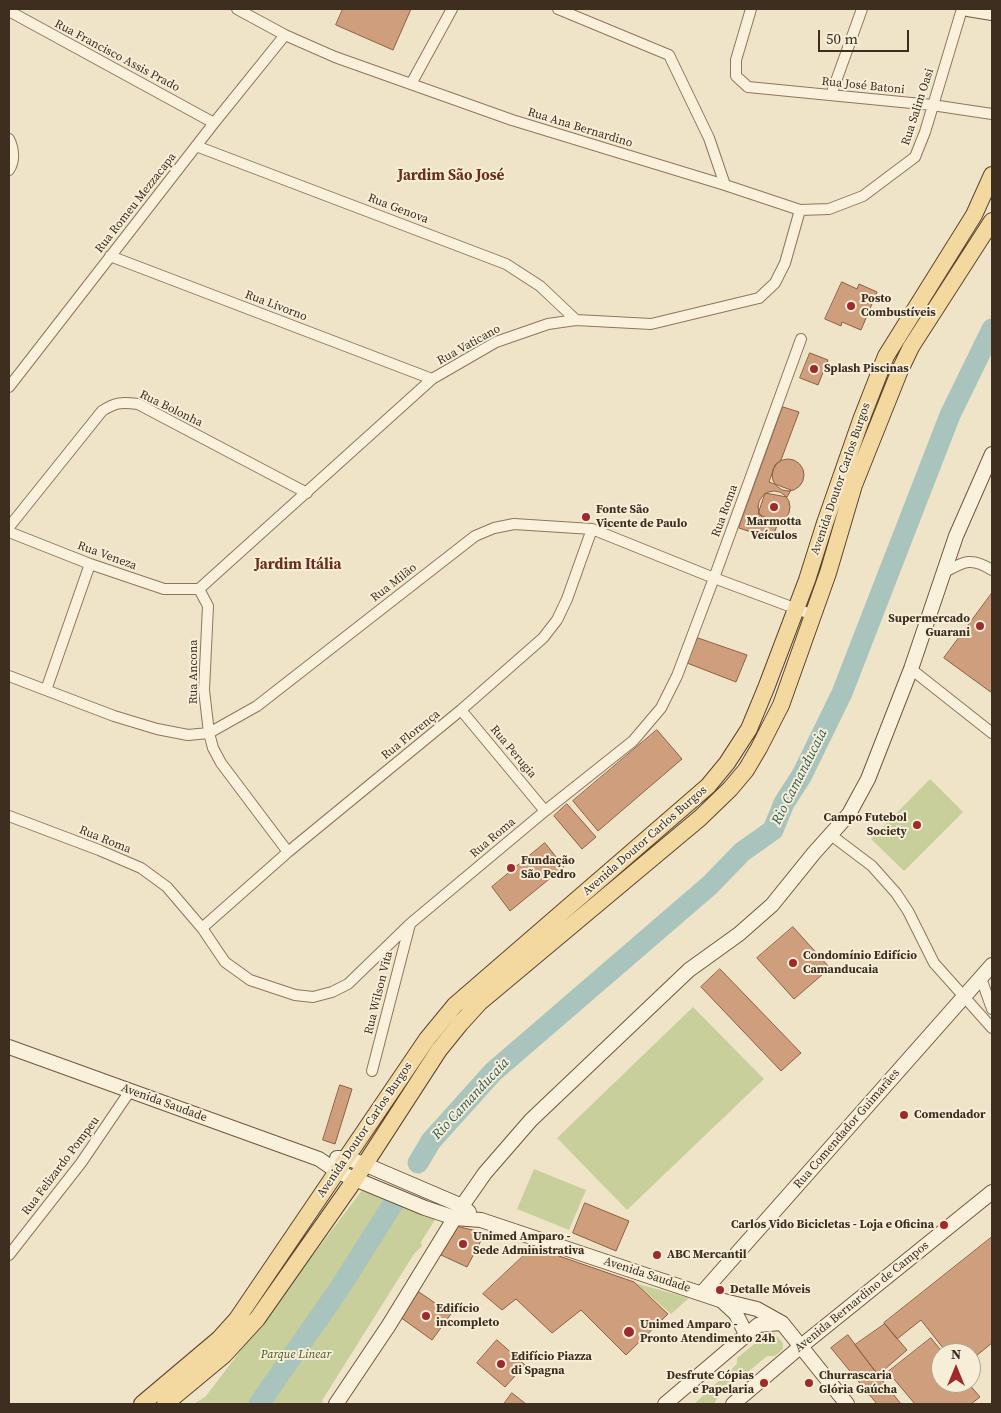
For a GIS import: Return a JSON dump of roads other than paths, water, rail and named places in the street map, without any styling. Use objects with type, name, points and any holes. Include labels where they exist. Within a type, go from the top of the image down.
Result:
[{"type":"main road","name":"Avenida Doutor Carlos Burgos","points":[[142,1404],[219,1339],[237,1319],[427,1039],[455,1005],[708,786],[728,764],[752,720],[796,608],[858,429],[886,356],[974,215],[992,175]]},
{"type":"main road","name":"Avenida Doutor Carlos Burgos","points":[[165,1404],[224,1355],[258,1319],[362,1181],[440,1050],[466,1016],[700,818],[730,789],[746,770],[781,704],[828,573],[854,486],[900,370],[912,347],[992,221]]},
{"type":"street","name":"Rua Ana Bernardino","points":[[237,9],[284,35],[335,57],[512,120],[800,210],[829,209],[863,196],[915,156]]},
{"type":"street","points":[[412,84],[452,9]]},
{"type":"street","points":[[558,9],[669,54],[709,138],[725,185]]},
{"type":"street","name":"Rua José Batoni","points":[[751,9],[736,60],[736,76],[748,87],[932,105],[992,114]]},
{"type":"street","points":[[831,95],[862,9]]},
{"type":"street","name":"Rua Salim Oasi","points":[[915,156],[962,9]]},
{"type":"street","points":[[968,9],[992,13]]},
{"type":"street","name":"Rua Francisco Assis Prado","points":[[9,11],[214,122]]},
{"type":"street","name":"Rua Romeu Mezzacapa","points":[[9,387],[214,122],[284,35]]},
{"type":"street","points":[[9,139],[13,153],[12,165],[9,170]]},
{"type":"street","name":"Rua Genova","points":[[196,146],[506,264],[540,286],[576,320]]},
{"type":"street","name":"Rua Vaticano","points":[[199,589],[432,380],[496,342],[548,324],[576,320],[651,324],[759,298],[775,283],[785,263],[800,210]]},
{"type":"street","name":"Rua Livorno","points":[[110,256],[432,380]]},
{"type":"street","name":"Rua Roma","points":[[9,816],[141,868],[167,887],[202,928],[225,962],[250,980],[295,995],[313,998],[348,984],[410,923],[633,741],[661,708],[677,676],[801,339]]},
{"type":"street","name":"Rua Bolonha","points":[[9,527],[102,411],[113,404],[124,402],[138,404],[307,493]]},
{"type":"street","points":[[336,1404],[389,1325],[485,1173],[531,1120],[689,970],[739,934],[772,905],[805,863],[849,814],[868,779],[910,669],[956,536],[992,454]]},
{"type":"street","name":"Rua Milão","points":[[9,676],[157,729],[188,734],[209,733],[257,706],[475,536],[494,528],[514,524],[592,529],[813,615]]},
{"type":"street","name":"Rua Florença","points":[[202,928],[288,852],[461,710],[543,638],[557,620],[567,599],[592,529]]},
{"type":"street","name":"Rua Veneza","points":[[9,532],[90,564],[164,589],[199,589]]},
{"type":"street","points":[[945,572],[964,562],[982,563],[992,570]]},
{"type":"street","points":[[46,690],[90,564]]},
{"type":"street","name":"Rua Ancona","points":[[199,589],[208,606],[204,690],[209,733],[221,763],[288,852]]},
{"type":"street","points":[[910,669],[992,733]]},
{"type":"street","name":"Rua Perugia","points":[[461,710],[545,811]]},
{"type":"street","points":[[831,835],[872,866],[896,893],[908,910],[934,963],[992,1028]]},
{"type":"street","name":"Rua Wilson Vita","points":[[372,1071],[410,923]]},
{"type":"street","name":"Rua Comendador Guimarães","points":[[702,1293],[992,965]]},
{"type":"street","points":[[981,978],[992,1009]]},
{"type":"street","name":"Avenida Saudade","points":[[9,1047],[319,1159],[342,1165]]},
{"type":"street","name":"Rua Felizardo Pompeu","points":[[9,1255],[81,1163],[130,1091]]},
{"type":"street","points":[[342,1165],[370,1167],[433,1194],[459,1212]]},
{"type":"street","points":[[342,1165],[362,1181],[425,1208],[459,1212]]},
{"type":"street","name":"Avenida Bernardino de Campos","points":[[733,1404],[800,1347],[992,1192]]},
{"type":"street","name":"Avenida Saudade","points":[[459,1212],[720,1300],[757,1309],[782,1323],[847,1404]]},
{"type":"street","points":[[720,1300],[736,1314],[746,1334]]},
{"type":"street","points":[[665,1404],[758,1325],[782,1323]]},
{"type":"waterway","name":"Rio Camanducaia","points":[[418,1163],[431,1141],[493,1072],[710,885],[742,852],[773,830],[784,803],[802,775],[842,693],[950,415],[992,329]]},
{"type":"waterway","name":"Rio Camanducaia","points":[[259,1404],[339,1289],[394,1202]]},
{"type":"place","name":"Posto Combustíveis","points":[[851,306]]},
{"type":"place","name":"Splash Piscinas","points":[[814,369]]},
{"type":"place","name":"Marmotta Veículos","points":[[774,507]]},
{"type":"place","name":"Fonte São Vicente de Paulo","points":[[586,517]]},
{"type":"place","name":"Supermercado Guarani","points":[[980,626]]},
{"type":"place","name":"Campo Futebol Society","points":[[917,825]]},
{"type":"place","name":"Fundação São Pedro","points":[[511,868]]},
{"type":"place","name":"Condomínio Edifício Camanducaia","points":[[793,963]]},
{"type":"place","name":"Comendador","points":[[904,1115]]},
{"type":"place","name":"Carlos Vido Bicicletas - Loja e Oficina","points":[[944,1225]]},
{"type":"place","name":"Unimed Amparo - Sede Administrativa","points":[[463,1244]]},
{"type":"place","name":"ABC Mercantil","points":[[657,1255]]},
{"type":"place","name":"Detalle Móveis","points":[[720,1290]]},
{"type":"place","name":"Edifício incompleto","points":[[426,1316]]},
{"type":"place","name":"Unimed Amparo - Pronto Atendimento 24h","points":[[629,1332]]},
{"type":"place","name":"Edifício Piazza di Spagna","points":[[501,1364]]},
{"type":"place","name":"Desfrute Cópias e Papelaria","points":[[764,1383]]},
{"type":"place","name":"Churrascaria Glória Gaúcha","points":[[809,1383]]},
{"type":"district","name":"Jardim São José","points":[[451,176]]},
{"type":"district","name":"Jardim Itália","points":[[298,565]]},
{"type":"park label","name":"Parque Linear","points":[[296,1355]]}]
